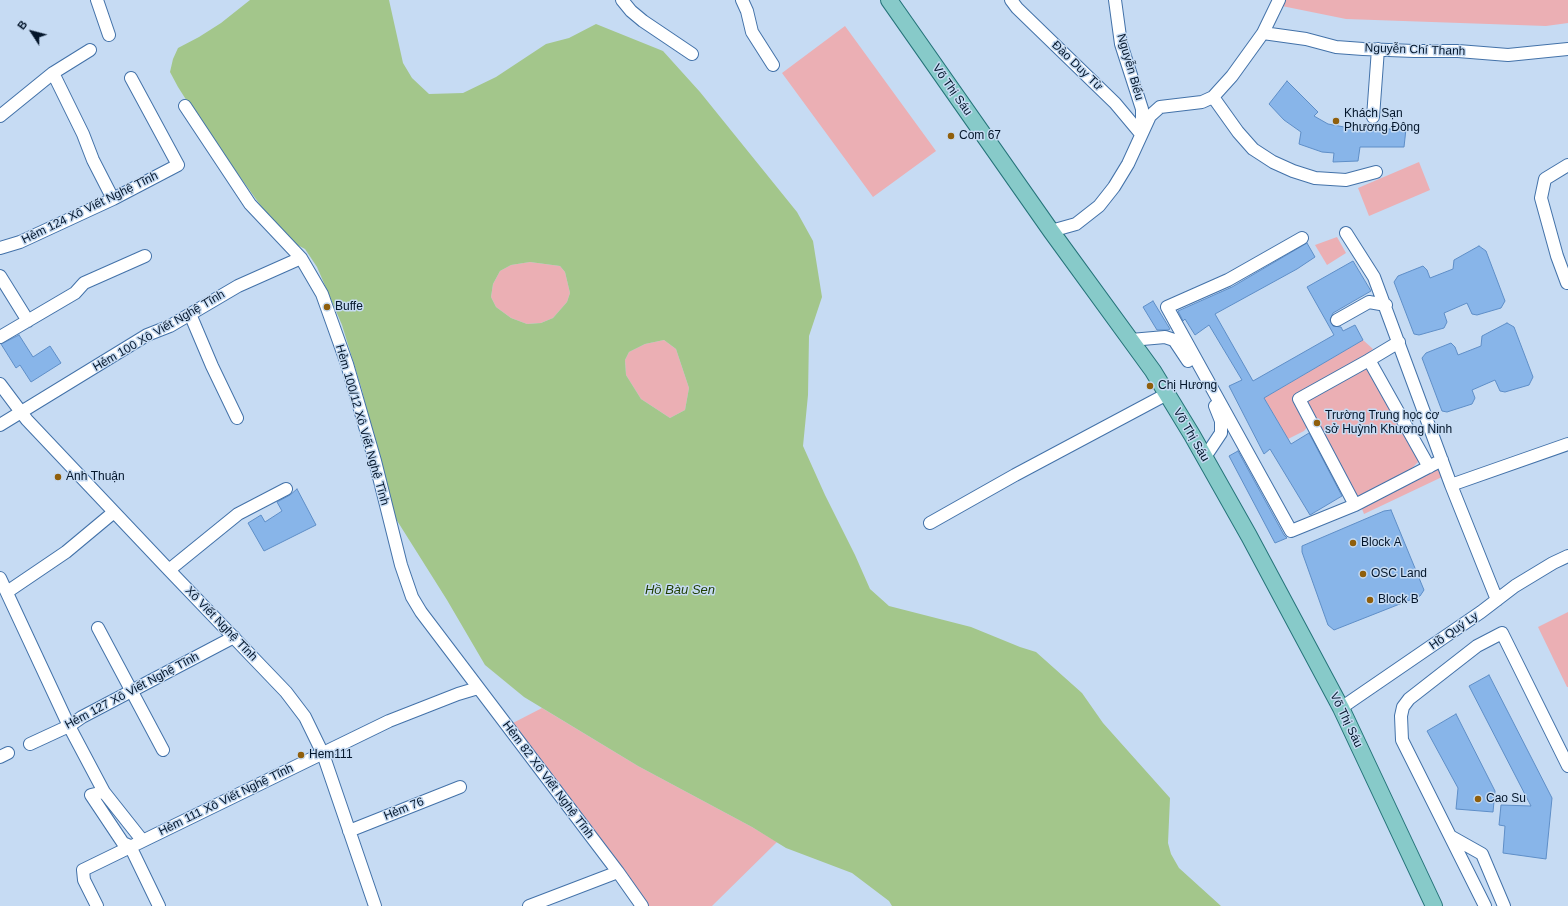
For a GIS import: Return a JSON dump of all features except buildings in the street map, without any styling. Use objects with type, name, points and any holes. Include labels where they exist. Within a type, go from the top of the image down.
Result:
[{"type":"main road","name":"Võ Thị Sáu","points":[[889,0],[1051,231],[1131,340],[1167,394],[1205,457],[1341,708],[1434,906]]},
{"type":"street","points":[[97,0],[109,35]]},
{"type":"street","points":[[622,0],[631,11],[643,21],[692,54]]},
{"type":"street","points":[[742,0],[747,11],[752,32],[773,65]]},
{"type":"street","name":"Đào Duy Từ","points":[[1011,0],[1017,8],[1115,103],[1142,134]]},
{"type":"street","name":"Nguyễn Biểu","points":[[1115,0],[1116,19],[1121,44],[1142,109],[1142,134]]},
{"type":"street","points":[[1051,231],[1076,224],[1099,206],[1114,187],[1128,164],[1150,116],[1160,107],[1202,102],[1213,97],[1232,76],[1263,33],[1279,0]]},
{"type":"street","name":"Nguyễn Chí Thanh","points":[[1263,33],[1306,39],[1336,47],[1378,50],[1458,51],[1508,55],[1568,49]]},
{"type":"street","points":[[0,116],[53,73],[90,50]]},
{"type":"street","points":[[1374,117],[1378,50]]},
{"type":"street","points":[[53,73],[83,134],[93,160],[113,199]]},
{"type":"street","name":"Hẻm 124 Xô Viết Nghệ Tĩnh","points":[[0,248],[20,242],[113,199],[178,165],[131,78]]},
{"type":"street","points":[[1213,97],[1238,132],[1253,149],[1273,162],[1293,171],[1315,178],[1346,180],[1376,172]]},
{"type":"street","name":"Hẻm 100/12 Xô Viết Nghệ Tĩnh","points":[[185,106],[250,204],[301,258],[322,294],[347,364],[375,462],[401,565],[412,597]]},
{"type":"street","points":[[1567,283],[1557,256],[1541,198],[1545,179],[1568,165]]},
{"type":"street","points":[[1346,233],[1374,277],[1386,305],[1451,485],[1497,600]]},
{"type":"street","points":[[1302,238],[1228,280],[1167,307],[1290,531],[1355,503],[1442,460]]},
{"type":"street","points":[[0,338],[75,293],[84,284],[145,256]]},
{"type":"street","name":"Hẻm 100 Xô Viết Nghệ Tĩnh","points":[[0,425],[22,413],[147,335],[170,326],[238,286],[301,258]]},
{"type":"street","points":[[0,276],[28,321]]},
{"type":"street","points":[[1337,320],[1369,302],[1386,305]]},
{"type":"street","points":[[190,314],[212,366],[237,418]]},
{"type":"street","points":[[1131,340],[1166,337],[1174,340],[1181,349],[1217,410],[1220,421],[1220,433],[1205,457]]},
{"type":"street","points":[[1355,503],[1298,399],[1399,342]]},
{"type":"street","points":[[1369,360],[1429,466]]},
{"type":"street","name":"Xô Viết Nghệ Tĩnh","points":[[2,390],[114,512],[286,692],[305,717],[323,754],[375,906]]},
{"type":"street","points":[[930,523],[1015,475],[1167,394]]},
{"type":"street","points":[[1451,485],[1568,444]]},
{"type":"street","points":[[169,570],[238,514],[286,489]]},
{"type":"street","points":[[7,592],[66,552],[114,512]]},
{"type":"street","name":"Hồ Quý Ly","points":[[1341,708],[1540,570],[1568,556]]},
{"type":"street","points":[[0,578],[69,726],[104,792],[142,840]]},
{"type":"street","name":"Hẻm 82 Xô Viết Nghệ Tĩnh","points":[[412,597],[421,612],[618,872],[642,906]]},
{"type":"street","points":[[98,628],[133,691],[163,750]]},
{"type":"street","points":[[1485,906],[1402,740],[1400,716],[1403,707],[1409,699],[1477,646],[1502,633],[1568,766]]},
{"type":"street","name":"Hẻm 127 Xô Viết Nghệ Tĩnh","points":[[30,744],[69,726],[82,716],[133,691],[234,637]]},
{"type":"street","points":[[323,754],[389,721],[458,694],[478,688]]},
{"type":"street","name":"Hẻm 111 Xô Viết Nghệ Tĩnh","points":[[97,906],[84,880],[83,870],[142,840],[323,754]]},
{"type":"street","name":"Hẻm 76","points":[[349,830],[460,787]]},
{"type":"street","points":[[104,792],[92,795],[123,843],[130,846],[159,906]]},
{"type":"street","points":[[1450,836],[1482,854],[1504,906]]},
{"type":"street","points":[[529,906],[549,903],[618,872]]},
{"type":"shaded area","points":[[1274,0],[1568,0],[1568,23],[1546,26],[1346,19],[1272,4]]},
{"type":"shaded area","points":[[845,26],[936,151],[873,197],[782,73]]},
{"type":"shaded area","points":[[1419,162],[1430,190],[1369,216],[1358,188]]},
{"type":"shaded area","points":[[1337,237],[1346,253],[1327,265],[1315,245]]},
{"type":"shaded area","points":[[530,262],[560,266],[565,272],[570,293],[567,302],[553,318],[541,323],[527,324],[511,318],[496,307],[491,297],[493,284],[500,271],[511,265]]},
{"type":"shaded area","points":[[664,340],[676,349],[689,388],[685,410],[670,418],[641,399],[626,375],[625,360],[629,352],[645,344]]},
{"type":"shaded area","points":[[1363,340],[1373,349],[1358,362],[1293,397],[1308,426],[1304,431],[1288,439],[1264,398]]},
{"type":"shaded area","points":[[1364,367],[1367,368],[1419,461],[1410,470],[1360,496],[1357,495],[1304,403],[1305,400]]},
{"type":"shaded area","points":[[1436,466],[1442,477],[1364,514],[1360,504]]},
{"type":"shaded area","points":[[1568,612],[1568,687],[1567,687],[1538,627]]},
{"type":"shaded area","points":[[542,708],[638,766],[777,842],[712,906],[649,906],[511,724]]},
{"type":"water","name":"Hồ Bàu Sen","points":[[250,0],[389,0],[403,63],[412,78],[429,94],[463,93],[496,77],[546,44],[569,38],[596,24],[663,51],[700,92],[797,212],[813,241],[822,297],[809,336],[808,395],[803,446],[870,589],[889,606],[971,627],[1036,652],[1082,693],[1103,723],[1170,798],[1168,843],[1171,854],[1179,868],[1221,906],[892,906],[889,901],[852,873],[786,848],[752,827],[638,766],[524,697],[485,665],[447,600],[396,519],[385,488],[362,390],[342,325],[317,267],[305,249],[284,238],[199,120],[170,72],[173,59],[178,48],[221,23]],"holes":[[[530,262],[560,266],[565,272],[570,293],[567,302],[553,318],[541,323],[527,324],[511,318],[496,307],[491,297],[493,284],[500,271],[511,265]],[[664,340],[676,349],[689,388],[685,410],[670,418],[641,399],[626,375],[625,360],[629,352],[645,344]]]},
{"type":"place","name":"Khách Sạn Phương Đông","points":[[1336,121]]},
{"type":"place","name":"Com 67","points":[[951,136]]},
{"type":"place","name":"Buffe","points":[[327,307]]},
{"type":"place","name":"Chị Hương","points":[[1150,386]]},
{"type":"place","name":"Trường Trung học cơ sở Huỳnh Khương Ninh","points":[[1317,423]]},
{"type":"place","name":"Anh Thuận","points":[[58,477]]},
{"type":"place","name":"Block A","points":[[1353,543]]},
{"type":"place","name":"OSC Land","points":[[1363,574]]},
{"type":"place","name":"Block B","points":[[1370,600]]},
{"type":"place","name":"Hem111","points":[[301,755]]},
{"type":"place","name":"Cao Su","points":[[1478,799]]}]
